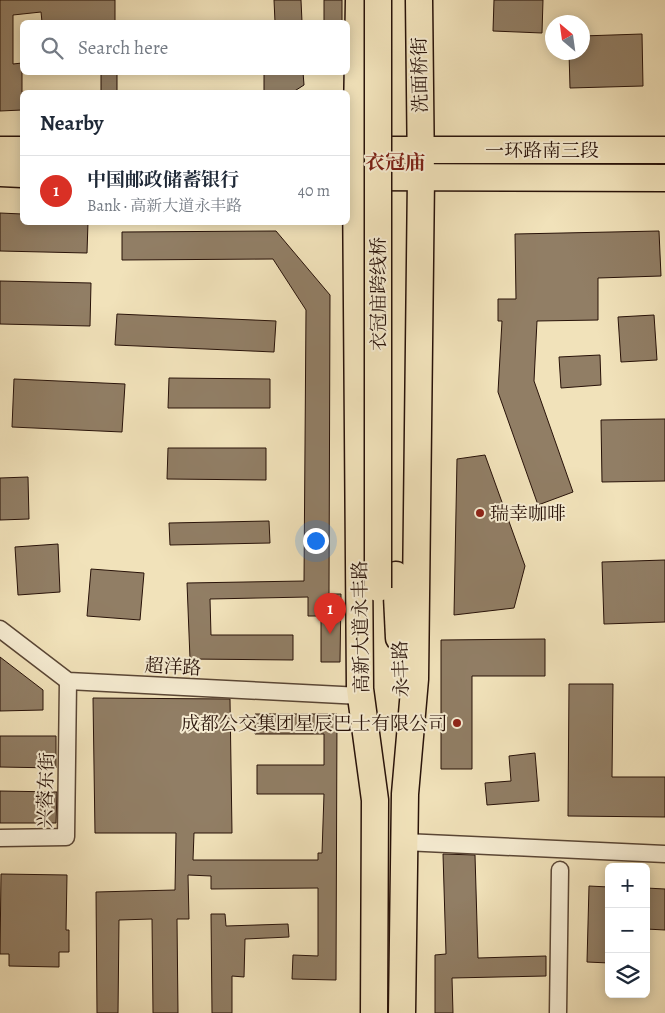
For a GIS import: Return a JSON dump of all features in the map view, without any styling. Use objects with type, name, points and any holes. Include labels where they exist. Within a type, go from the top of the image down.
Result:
[{"type":"main road","points":[[353,150],[359,0]]},
{"type":"main road","name":"衣冠庙跨线桥","points":[[378,0],[387,581]]},
{"type":"main road","name":"衣冠庙跨线桥","points":[[387,581],[395,0]]},
{"type":"main road","name":"洗面桥街","points":[[419,0],[420,150]]},
{"type":"main road","points":[[0,150],[20,150]]},
{"type":"main road","name":"一环路南三段","points":[[353,150],[665,150]]},
{"type":"main road","name":"高新大道永丰路","points":[[353,150],[361,696],[375,800],[374,1013]]},
{"type":"main road","points":[[402,1013],[405,794],[415,679],[420,150]]},
{"type":"main road","points":[[0,173],[20,174]]},
{"type":"main road","name":"一环路南三段","points":[[352,177],[665,178]]},
{"type":"main road","name":"永丰路","points":[[387,581],[405,794]]},
{"type":"main road","name":"永丰路","points":[[375,800],[387,581]]},
{"type":"street","points":[[0,629],[68,680]]},
{"type":"street","name":"超洋路","points":[[68,680],[361,696]]},
{"type":"street","name":"兴蓉东街","points":[[0,838],[66,837],[68,680]]},
{"type":"street","points":[[404,842],[665,854]]},
{"type":"street","points":[[558,1013],[560,870]]},
{"type":"building","points":[[0,0],[115,0],[115,20],[42,20],[41,12],[13,15],[13,64],[20,63],[20,75],[22,75],[20,110],[0,111]]},
{"type":"building","points":[[274,0],[301,0],[302,20],[275,20]]},
{"type":"building","points":[[324,0],[342,0],[342,20],[324,20]]},
{"type":"building","points":[[494,0],[543,0],[542,33],[493,31]]},
{"type":"building","points":[[642,34],[643,86],[570,88],[569,60],[590,60],[590,36]]},
{"type":"building","points":[[101,75],[117,75],[117,90],[101,90]]},
{"type":"building","points":[[264,75],[303,75],[304,85],[296,90],[264,90]]},
{"type":"building","points":[[0,213],[20,214],[20,225],[88,225],[87,253],[0,251]]},
{"type":"building","points":[[276,231],[330,295],[329,594],[341,594],[340,662],[321,662],[321,616],[308,616],[308,597],[210,599],[211,635],[293,635],[293,660],[190,659],[187,583],[304,581],[306,310],[273,259],[122,260],[122,232]]},
{"type":"building","points":[[659,231],[661,276],[598,278],[598,320],[537,321],[534,381],[573,492],[538,505],[498,392],[502,321],[498,321],[498,299],[516,299],[515,234]]},
{"type":"building","points":[[0,281],[91,283],[90,326],[0,324]]},
{"type":"building","points":[[117,314],[276,321],[274,352],[115,345]]},
{"type":"building","points":[[654,315],[657,360],[621,362],[618,317]]},
{"type":"building","points":[[600,355],[601,385],[561,388],[559,357]]},
{"type":"building","points":[[169,378],[270,379],[270,408],[168,408]]},
{"type":"building","points":[[14,379],[125,384],[122,432],[12,427]]},
{"type":"building","points":[[665,419],[665,481],[602,482],[601,420]]},
{"type":"building","points":[[168,448],[266,448],[266,480],[167,479]]},
{"type":"building","points":[[485,455],[525,566],[514,608],[454,615],[457,459]]},
{"type":"building","points":[[28,477],[29,519],[0,520],[0,478]]},
{"type":"building","points":[[269,521],[270,543],[170,545],[169,523]]},
{"type":"building","points":[[58,544],[60,592],[18,595],[15,547]]},
{"type":"building","points":[[665,560],[665,622],[604,624],[602,562]]},
{"type":"building","points":[[91,569],[144,573],[140,620],[87,616]]},
{"type":"building","name":"成都公交集团星辰巴士有限公司","points":[[545,639],[545,676],[472,676],[472,769],[441,769],[441,640]]},
{"type":"building","points":[[0,657],[43,690],[43,710],[0,711]]},
{"type":"building","points":[[569,684],[613,684],[612,777],[665,777],[665,817],[568,816]]},
{"type":"building","points":[[93,698],[230,699],[232,833],[194,833],[193,860],[318,860],[318,853],[322,853],[324,794],[257,794],[257,765],[324,765],[324,734],[255,734],[255,714],[337,714],[336,980],[292,979],[293,955],[318,956],[318,888],[211,889],[211,876],[188,875],[189,919],[177,919],[178,1013],[153,1013],[152,919],[119,920],[118,1013],[97,1013],[96,892],[175,890],[176,833],[95,833]]},
{"type":"building","points":[[0,736],[56,736],[56,768],[0,767]]},
{"type":"building","points":[[535,753],[539,801],[487,805],[485,783],[511,781],[509,756]]},
{"type":"building","points":[[0,791],[57,792],[56,823],[0,823]]},
{"type":"building","points":[[443,854],[475,855],[478,958],[546,956],[546,976],[452,978],[453,1013],[435,1013],[435,955],[446,954]]},
{"type":"building","points":[[1,874],[67,875],[66,930],[69,930],[69,952],[59,952],[59,967],[9,966],[9,954],[0,954]]},
{"type":"building","points":[[589,886],[605,887],[605,963],[587,962]]},
{"type":"building","points":[[650,888],[665,889],[665,930],[650,929]]},
{"type":"building","points":[[211,914],[225,914],[226,926],[288,924],[289,937],[245,939],[244,977],[232,976],[232,1013],[212,1013]]},
{"type":"place","name":"瑞幸咖啡","points":[[480,513]]},
{"type":"place","name":"中国邮政储蓄银行","points":[[330,634]]},
{"type":"place","name":"成都公交集团星辰巴士有限公司","points":[[457,723]]},
{"type":"district","name":"衣冠庙","points":[[395,162]]}]
